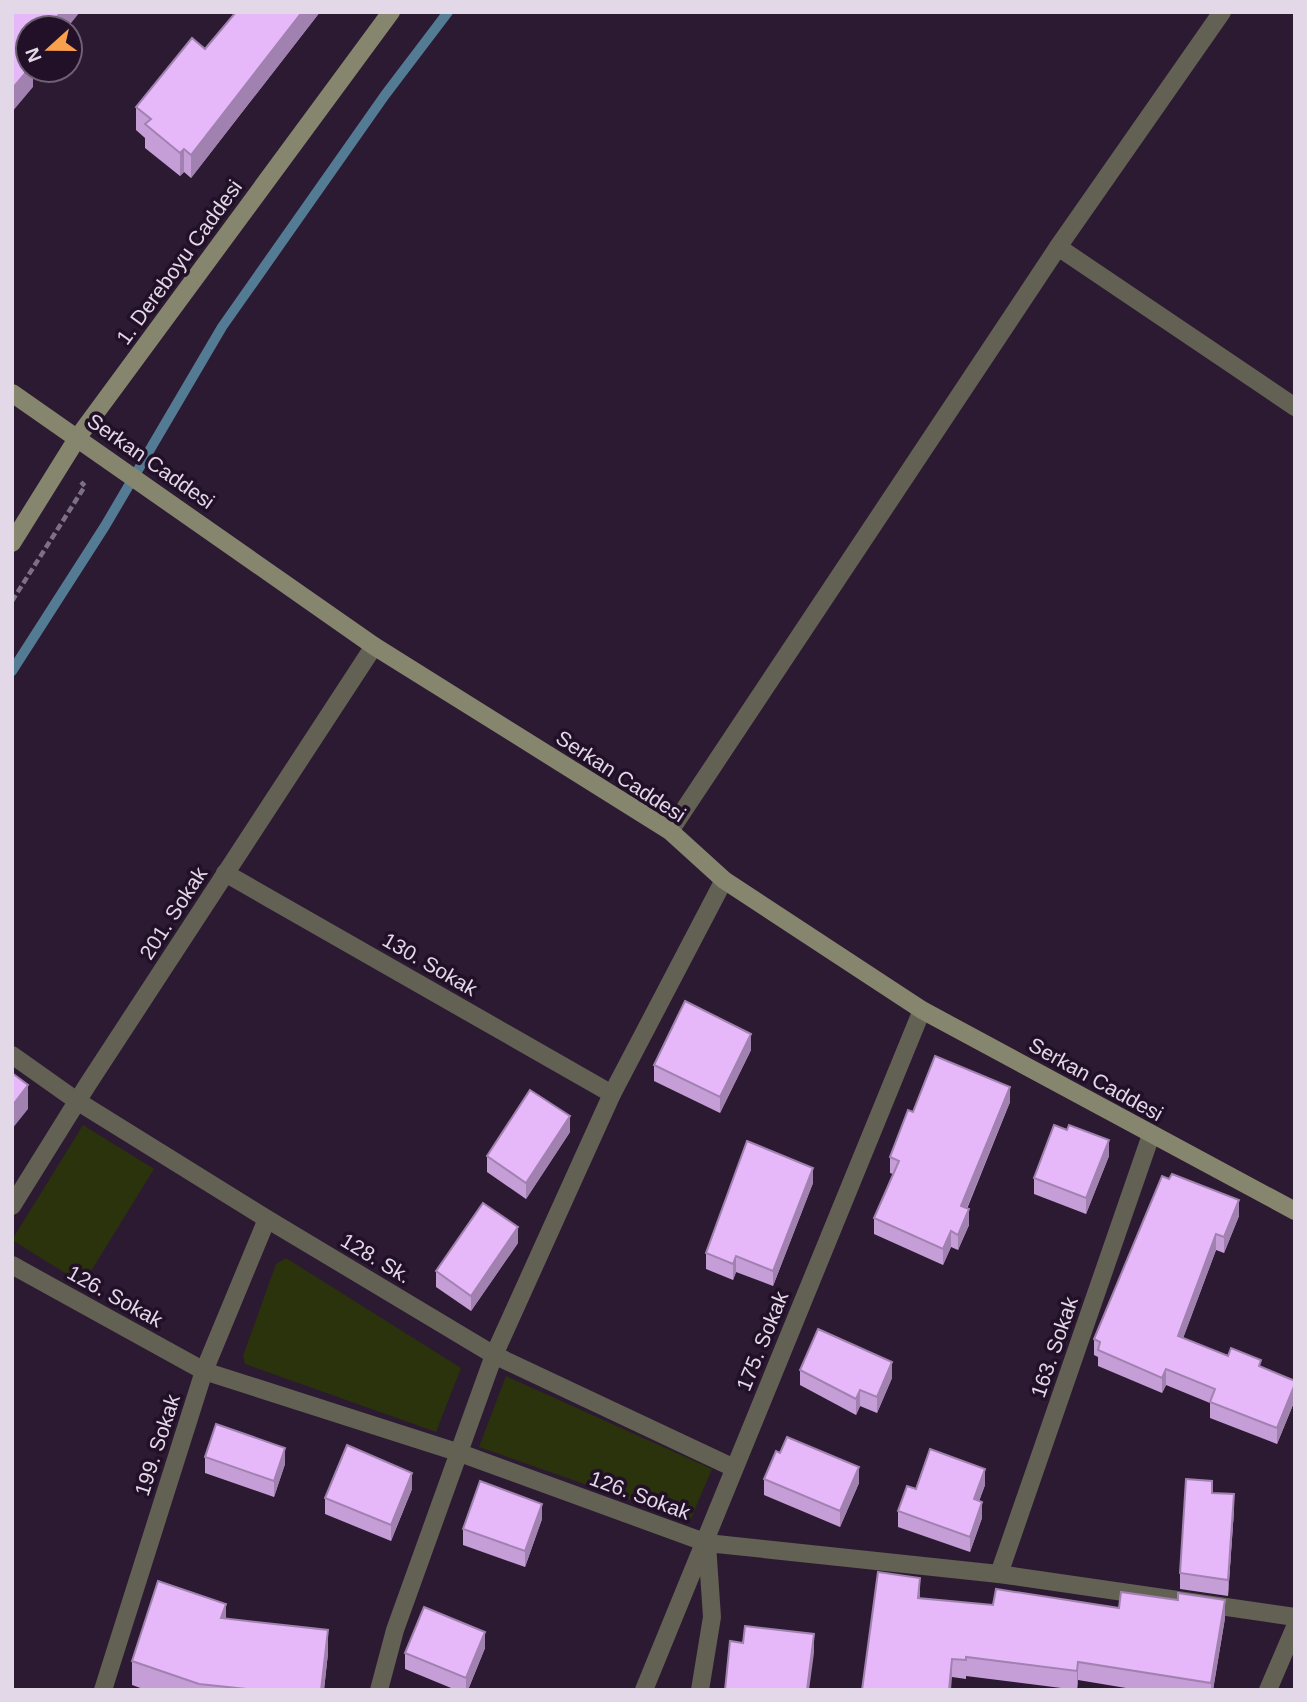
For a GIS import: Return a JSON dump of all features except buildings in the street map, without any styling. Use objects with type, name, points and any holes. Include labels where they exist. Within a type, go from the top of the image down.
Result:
[{"type":"main road","name":"1. Dereboyu Caddesi","points":[[12,543],[78,438],[391,12]]},
{"type":"main road","name":"Serkan Caddesi","points":[[12,393],[374,646],[670,831],[724,880],[922,1010],[1295,1210]]},
{"type":"street","points":[[670,831],[1058,247],[1222,12]]},
{"type":"street","points":[[1058,247],[1295,407]]},
{"type":"street","name":"201. Sokak","points":[[12,1206],[77,1101],[374,646]]},
{"type":"street","name":"130. Sokak","points":[[225,873],[612,1094]]},
{"type":"street","points":[[379,1690],[395,1630],[494,1355],[612,1094],[724,880]]},
{"type":"street","name":"175. Sokak","points":[[644,1690],[677,1604],[707,1543],[734,1468],[922,1010]]},
{"type":"street","name":"128. Sk.","points":[[12,1055],[77,1101],[494,1355],[734,1468]]},
{"type":"street","name":"163. Sokak","points":[[999,1574],[1151,1135]]},
{"type":"street","name":"199. Sokak","points":[[103,1690],[204,1371],[267,1219]]},
{"type":"street","name":"126. Sokak","points":[[12,1265],[204,1371],[460,1453],[707,1543],[999,1574],[1295,1617]]},
{"type":"street","points":[[701,1690],[712,1617],[707,1543]]},
{"type":"street","points":[[1268,1690],[1295,1626]]},
{"type":"path","points":[[12,601],[85,486]]},
{"type":"green space","points":[[83,1125],[154,1169],[83,1284],[12,1240]]},
{"type":"green space","points":[[286,1258],[461,1368],[436,1432],[245,1364],[243,1356],[276,1264]]},
{"type":"green space","points":[[506,1376],[712,1469],[690,1521],[479,1447]]},
{"type":"waterway","points":[[12,671],[105,526],[222,327],[385,95],[448,12]]}]
